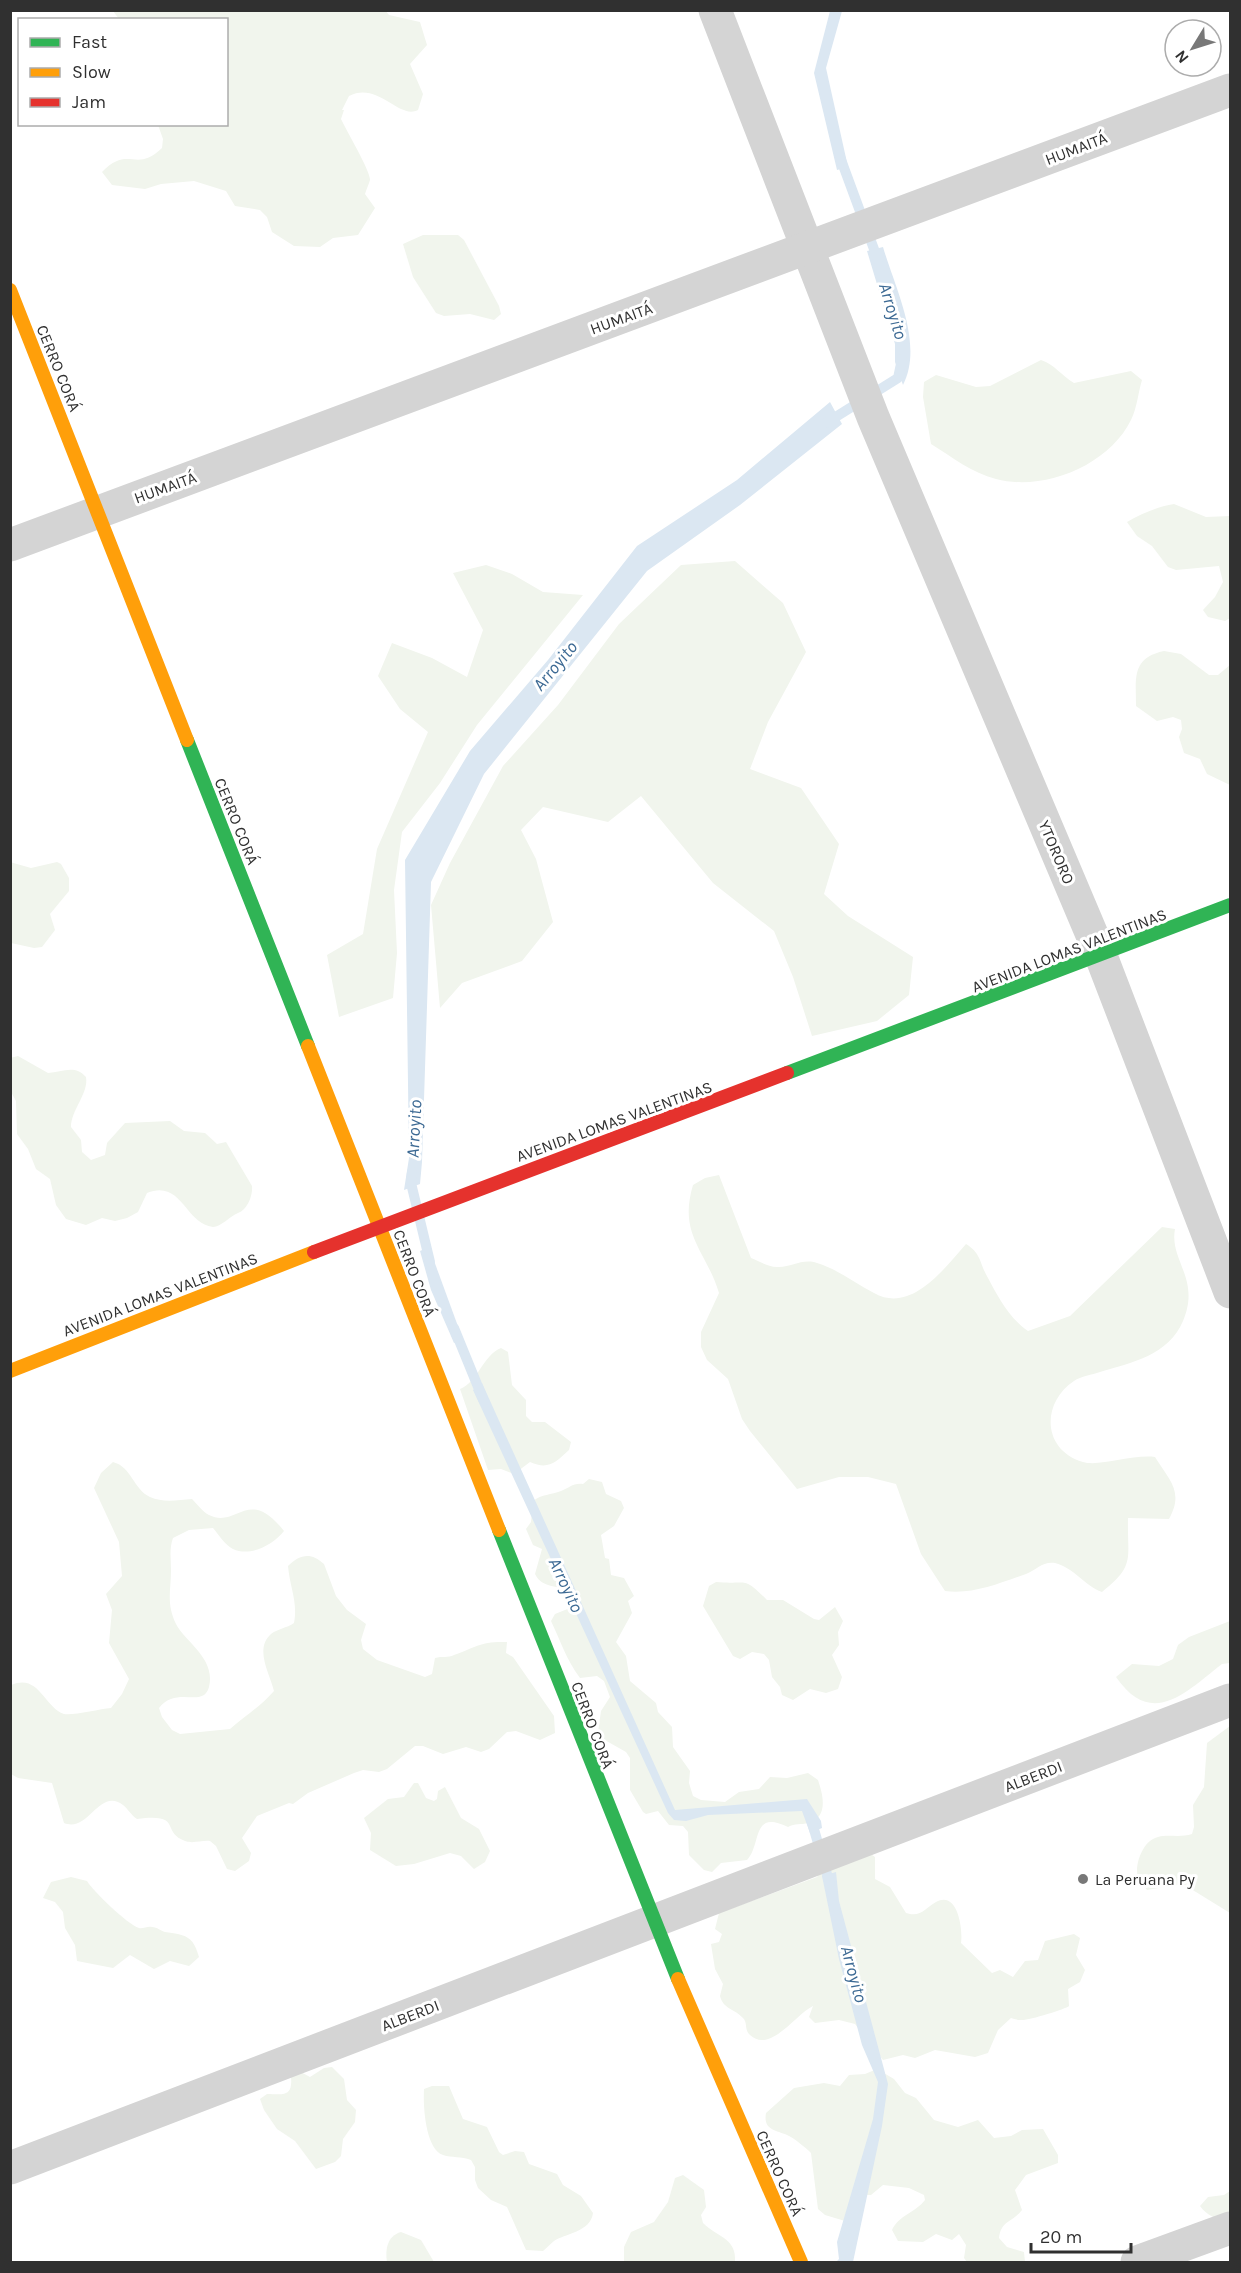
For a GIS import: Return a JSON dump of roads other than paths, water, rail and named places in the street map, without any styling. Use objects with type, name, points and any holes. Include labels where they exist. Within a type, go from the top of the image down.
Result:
[{"type":"street","name":"YTORORO","points":[[715,10],[810,248],[868,404],[1101,956],[1230,1292]]},
{"type":"street","name":"HUMAITÁ","points":[[10,545],[1230,90]]},
{"type":"street","name":"CERRO CORÁ","points":[[10,290],[653,1921],[801,2262]]},
{"type":"street","name":"AVENIDA LOMAS VALENTINAS","points":[[10,1371],[379,1226],[1101,956],[1230,905]]},
{"type":"street","name":"ALBERDI","points":[[10,2168],[1230,1700]]},
{"type":"street","points":[[1137,2262],[1230,2228]]},
{"type":"water","points":[[830,11],[842,11],[826,68],[848,167],[837,170],[814,73]]},
{"type":"water","points":[[883,247],[909,334],[909,369],[903,385],[895,362],[895,344],[867,251]]},
{"type":"water","points":[[830,402],[842,424],[740,505],[647,571],[484,774],[431,882],[422,1162],[420,1184],[404,1190],[409,1158],[405,860],[470,751],[548,660],[637,546],[737,480]]},
{"type":"water","points":[[429,1247],[463,1340],[454,1343],[431,1290],[420,1251]]},
{"type":"water","points":[[482,1383],[675,1810],[807,1799],[821,1821],[822,1828],[810,1833],[802,1811],[708,1815],[686,1821],[674,1820],[668,1813],[473,1390]]},
{"type":"water","points":[[836,1872],[839,1901],[888,2084],[882,2126],[853,2262],[836,2262],[839,2259],[837,2242],[873,2119],[878,2082],[862,2045],[839,1959],[822,1876]]},
{"type":"waterway","name":"Arroyito","points":[[840,157],[878,260]]},
{"type":"waterway","name":"Arroyito","points":[[826,423],[898,378],[902,359]]},
{"type":"waterway","name":"Arroyito","points":[[412,1172],[411,1183],[430,1262]]},
{"type":"waterway","name":"Arroyito","points":[[454,1328],[483,1399]]},
{"type":"waterway","name":"Arroyito","points":[[811,1819],[831,1888]]},
{"type":"place","name":"La Peruana Py","points":[[1083,1879]]}]
